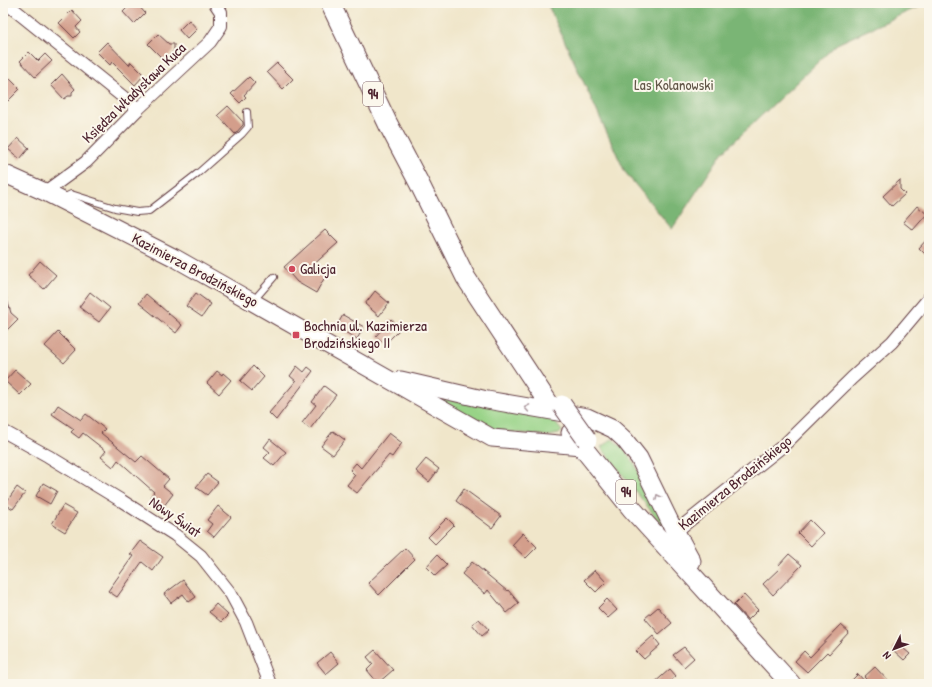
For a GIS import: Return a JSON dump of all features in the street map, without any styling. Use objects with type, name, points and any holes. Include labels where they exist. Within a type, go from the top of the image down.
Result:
[{"type":"main road","name":"94","points":[[330,3],[384,117],[420,183],[555,404],[579,440],[670,538]]},
{"type":"main road","name":"Kazimierza Brodzińskiego","points":[[3,173],[45,192],[175,258],[486,435],[501,440],[542,442],[579,440]]},
{"type":"main road","name":"Kazimierza Brodzińskiego","points":[[383,376],[467,396],[587,417],[613,429],[624,439],[639,458],[670,538]]},
{"type":"main road","points":[[670,538],[686,553],[739,628],[790,684]]},
{"type":"street","points":[[6,3],[138,109]]},
{"type":"street","name":"Księdza Władysława Kuca","points":[[45,192],[86,162],[138,109],[210,42],[221,26],[221,12],[215,3]]},
{"type":"street","name":"Kazimierza Brodzińskiego","points":[[670,538],[784,445],[852,378],[892,342],[929,298]]},
{"type":"street","name":"Nowy Świat","points":[[3,431],[48,456],[122,501],[175,535],[201,556],[230,594],[246,622],[270,684]]},
{"type":"lane","points":[[60,200],[71,194],[115,208],[138,212],[149,211],[198,173],[242,134],[248,127],[247,112]]},
{"type":"lane","points":[[253,302],[274,277]]},
{"type":"green space","name":"Las Kolanowski","points":[[547,3],[921,3],[918,7],[837,44],[722,153],[672,229],[625,172]]},
{"type":"green space","points":[[422,392],[550,416],[562,431],[559,434],[548,436],[493,430]]},
{"type":"green space","points":[[612,439],[623,448],[633,461],[676,543],[601,447]]},
{"type":"building","points":[[132,3],[136,3],[145,13],[134,24],[123,12]]},
{"type":"building","points":[[72,10],[82,21],[76,27],[80,32],[74,38],[59,23]]},
{"type":"building","points":[[189,20],[197,29],[187,39],[179,30]]},
{"type":"building","points":[[158,34],[169,44],[174,44],[174,51],[164,60],[148,44]]},
{"type":"building","points":[[107,42],[129,65],[131,62],[144,75],[135,85],[112,62],[110,65],[97,52]]},
{"type":"building","points":[[29,52],[38,61],[45,54],[52,61],[35,77],[20,61]]},
{"type":"building","points":[[277,63],[293,79],[283,89],[267,72]]},
{"type":"building","points":[[3,72],[20,89],[8,101],[3,96]]},
{"type":"building","points":[[62,74],[75,89],[72,92],[72,96],[68,96],[64,99],[51,85]]},
{"type":"building","points":[[249,77],[255,83],[244,95],[246,97],[240,103],[231,94]]},
{"type":"building","points":[[228,106],[243,122],[243,125],[235,134],[218,115]]},
{"type":"building","points":[[18,138],[29,148],[20,159],[8,149]]},
{"type":"building","points":[[900,180],[900,189],[905,194],[892,206],[883,196]]},
{"type":"building","points":[[917,206],[927,214],[913,230],[903,222]]},
{"type":"building","points":[[325,230],[338,243],[312,266],[326,275],[316,293],[297,282],[284,267]]},
{"type":"building","points":[[929,237],[929,258],[919,248]]},
{"type":"building","points":[[40,261],[56,275],[44,289],[28,275]]},
{"type":"building","points":[[375,291],[389,303],[379,316],[365,304]]},
{"type":"building","points":[[90,292],[110,308],[99,322],[79,307]]},
{"type":"building","points":[[3,293],[5,293],[11,313],[18,319],[3,334]]},
{"type":"building","points":[[196,293],[211,304],[202,317],[186,306]]},
{"type":"building","points":[[146,294],[182,325],[176,333],[139,303]]},
{"type":"building","points":[[343,315],[364,327],[357,339],[336,327]]},
{"type":"building","points":[[391,319],[401,328],[385,344],[376,336]]},
{"type":"building","points":[[58,332],[76,350],[64,363],[45,346]]},
{"type":"building","points":[[253,366],[264,377],[252,391],[240,381]]},
{"type":"building","points":[[297,366],[304,372],[308,367],[313,371],[276,420],[269,413],[296,381],[290,376]]},
{"type":"building","points":[[15,370],[31,384],[20,395],[5,381]]},
{"type":"building","points":[[217,371],[222,375],[223,373],[231,380],[219,394],[207,383]]},
{"type":"building","points":[[324,386],[336,395],[310,429],[302,423],[316,405],[312,402]]},
{"type":"building","points":[[58,405],[81,420],[86,414],[105,429],[101,433],[136,462],[142,456],[169,479],[163,486],[173,494],[163,507],[150,497],[154,492],[118,460],[113,467],[101,457],[106,451],[83,433],[79,438],[71,432],[74,429],[52,414]]},
{"type":"building","points":[[333,431],[345,440],[333,455],[321,446]]},
{"type":"building","points":[[389,433],[402,443],[392,457],[389,455],[357,493],[347,485],[355,475],[350,470],[356,463],[361,468]]},
{"type":"building","points":[[270,439],[286,452],[274,466],[264,458],[270,452],[264,447]]},
{"type":"building","points":[[426,459],[439,469],[429,482],[416,471]]},
{"type":"building","points":[[207,474],[218,482],[207,495],[196,487]]},
{"type":"building","points":[[43,483],[57,491],[50,504],[36,496]]},
{"type":"building","points":[[17,487],[25,493],[13,509],[5,504]]},
{"type":"building","points":[[464,489],[501,516],[492,528],[456,501]]},
{"type":"building","points":[[63,505],[77,513],[65,532],[52,524]]},
{"type":"building","points":[[218,506],[231,517],[214,537],[207,531],[212,524],[207,520]]},
{"type":"building","points":[[447,518],[454,525],[435,544],[428,537]]},
{"type":"building","points":[[810,520],[823,533],[811,546],[798,533]]},
{"type":"building","points":[[523,533],[537,547],[526,558],[512,545]]},
{"type":"building","points":[[140,541],[163,557],[153,571],[142,562],[117,597],[108,591],[133,556],[130,554]]},
{"type":"building","points":[[405,548],[415,559],[379,595],[368,583]]},
{"type":"building","points":[[789,554],[802,565],[773,595],[763,584],[780,568],[778,566]]},
{"type":"building","points":[[437,555],[447,565],[435,576],[426,567]]},
{"type":"building","points":[[472,562],[507,591],[508,590],[519,603],[507,613],[488,590],[485,594],[462,574]]},
{"type":"building","points":[[595,570],[606,582],[596,592],[584,580]]},
{"type":"building","points":[[183,580],[196,597],[189,602],[183,594],[171,603],[164,594]]},
{"type":"building","points":[[744,595],[758,610],[748,620],[734,605]]},
{"type":"building","points":[[607,599],[617,610],[608,618],[598,608]]},
{"type":"building","points":[[216,604],[228,615],[221,622],[209,612]]},
{"type":"building","points":[[658,607],[672,623],[659,634],[645,618]]},
{"type":"building","points":[[479,619],[489,630],[482,636],[472,624]]},
{"type":"building","points":[[841,625],[849,632],[829,654],[827,652],[807,672],[795,661],[804,651],[810,657]]},
{"type":"building","points":[[653,636],[660,645],[644,659],[636,651]]},
{"type":"building","points":[[897,643],[910,654],[904,660],[892,649]]},
{"type":"building","points":[[684,647],[694,658],[684,667],[673,655]]},
{"type":"building","points":[[375,650],[393,670],[378,683],[367,670],[373,664],[367,657]]},
{"type":"building","points":[[330,652],[339,663],[326,674],[317,663]]},
{"type":"building","points":[[875,667],[891,684],[871,684],[864,677]]},
{"type":"building","points":[[670,669],[676,676],[667,684],[653,684]]},
{"type":"building","points":[[858,674],[867,684],[848,684]]},
{"type":"place","name":"Galicja","points":[[292,269]]},
{"type":"place","name":"Bochnia ul. Kazimierza Brodzińskiego II","points":[[296,335]]}]
